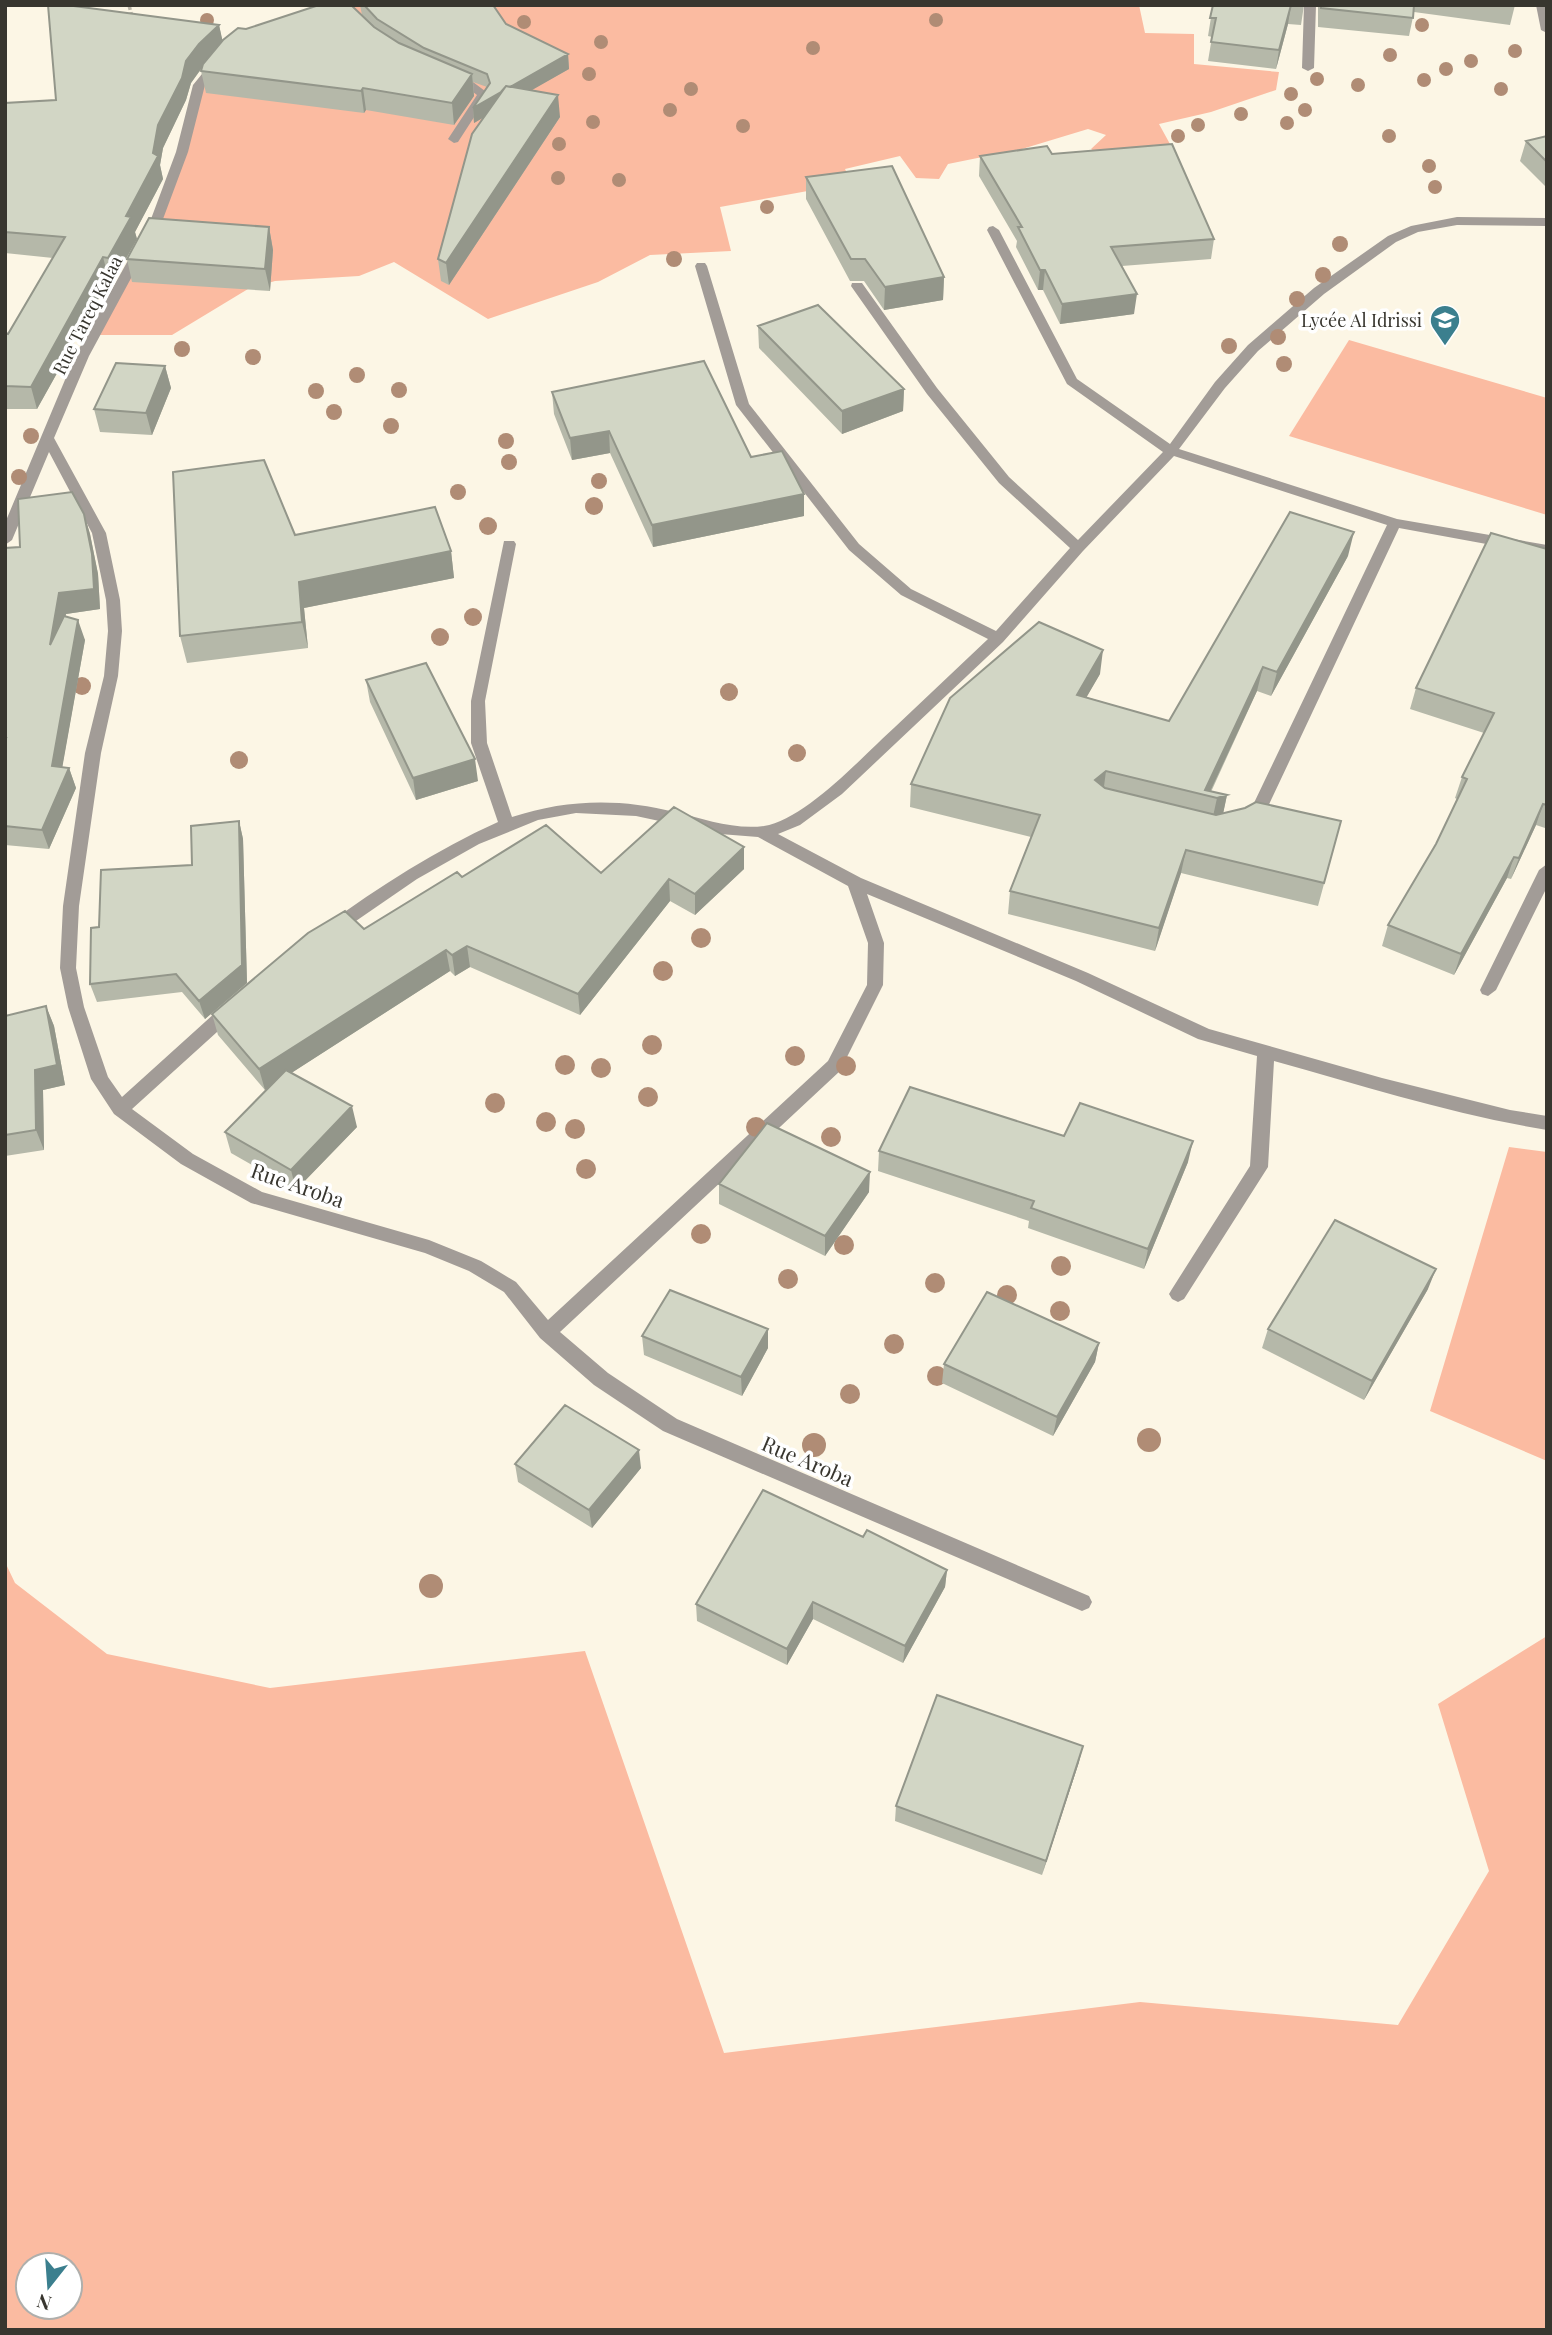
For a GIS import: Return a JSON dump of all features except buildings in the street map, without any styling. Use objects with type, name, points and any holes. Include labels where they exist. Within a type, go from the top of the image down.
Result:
[{"type":"street","points":[[1308,68],[1310,5]]},
{"type":"street","points":[[1542,5],[1547,30]]},
{"type":"street","name":"Rue Tareq Kalaa","points":[[5,540],[82,356],[158,219],[182,152],[199,85],[214,64],[231,49]]},
{"type":"street","points":[[441,75],[469,84],[483,94],[454,139]]},
{"type":"street","points":[[322,937],[377,896],[446,854],[507,825],[563,809],[622,808],[741,832],[761,832],[780,827],[809,811],[837,790],[998,638],[1077,548],[1171,450],[1220,385],[1270,331],[1319,291],[1392,239],[1415,229],[1457,221],[1547,222]]},
{"type":"street","points":[[993,230],[1072,381],[1171,450],[1395,523],[1547,550]]},
{"type":"street","points":[[701,266],[743,405],[854,547],[906,592],[998,638]]},
{"type":"street","points":[[857,286],[932,391],[1004,480],[1077,548]]},
{"type":"street","name":"Rue Aroba","points":[[49,440],[99,533],[113,600],[115,631],[111,676],[93,753],[71,906],[68,968],[75,1007],[100,1079],[120,1109],[187,1159],[257,1198],[429,1247],[475,1266],[510,1287],[547,1332],[601,1379],[670,1424],[1082,1602]]},
{"type":"street","points":[[1233,825],[1259,809],[1395,523]]},
{"type":"street","points":[[507,825],[479,743],[478,701],[509,544]]},
{"type":"street","points":[[761,832],[855,882],[1082,977],[1204,1034],[1395,1088],[1510,1117],[1547,1123]]},
{"type":"street","points":[[1488,990],[1547,870]]},
{"type":"street","points":[[547,1332],[834,1066],[875,985],[876,943],[855,882]]},
{"type":"street","points":[[120,1109],[243,999]]},
{"type":"street","points":[[1178,1294],[1259,1167],[1266,1050]]},
{"type":"path","points":[[129,5],[134,28]]},
{"type":"shaded area","points":[[321,5],[1139,5],[1145,33],[1194,34],[1194,64],[1279,72],[1276,90],[1211,112],[1159,124],[1176,155],[1107,162],[1091,149],[1106,135],[1088,129],[1022,149],[948,164],[939,179],[916,178],[900,156],[845,169],[852,183],[720,207],[731,251],[650,255],[598,282],[488,319],[394,262],[359,276],[275,281],[248,289],[172,335],[94,335],[158,219],[199,85]]},
{"type":"shaded area","points":[[1349,340],[1547,398],[1547,515],[1289,436]]},
{"type":"shaded area","points":[[1509,1147],[1547,1152],[1547,1461],[1430,1411]]},
{"type":"shaded area","points":[[5,1562],[15,1583],[107,1654],[270,1688],[585,1651],[724,2053],[1140,2002],[1398,2025],[1489,1871],[1438,1704],[1547,1636],[1547,2330],[5,2330]]},
{"type":"place","name":"Lycée Al Idrissi","points":[[1445,347]]}]
